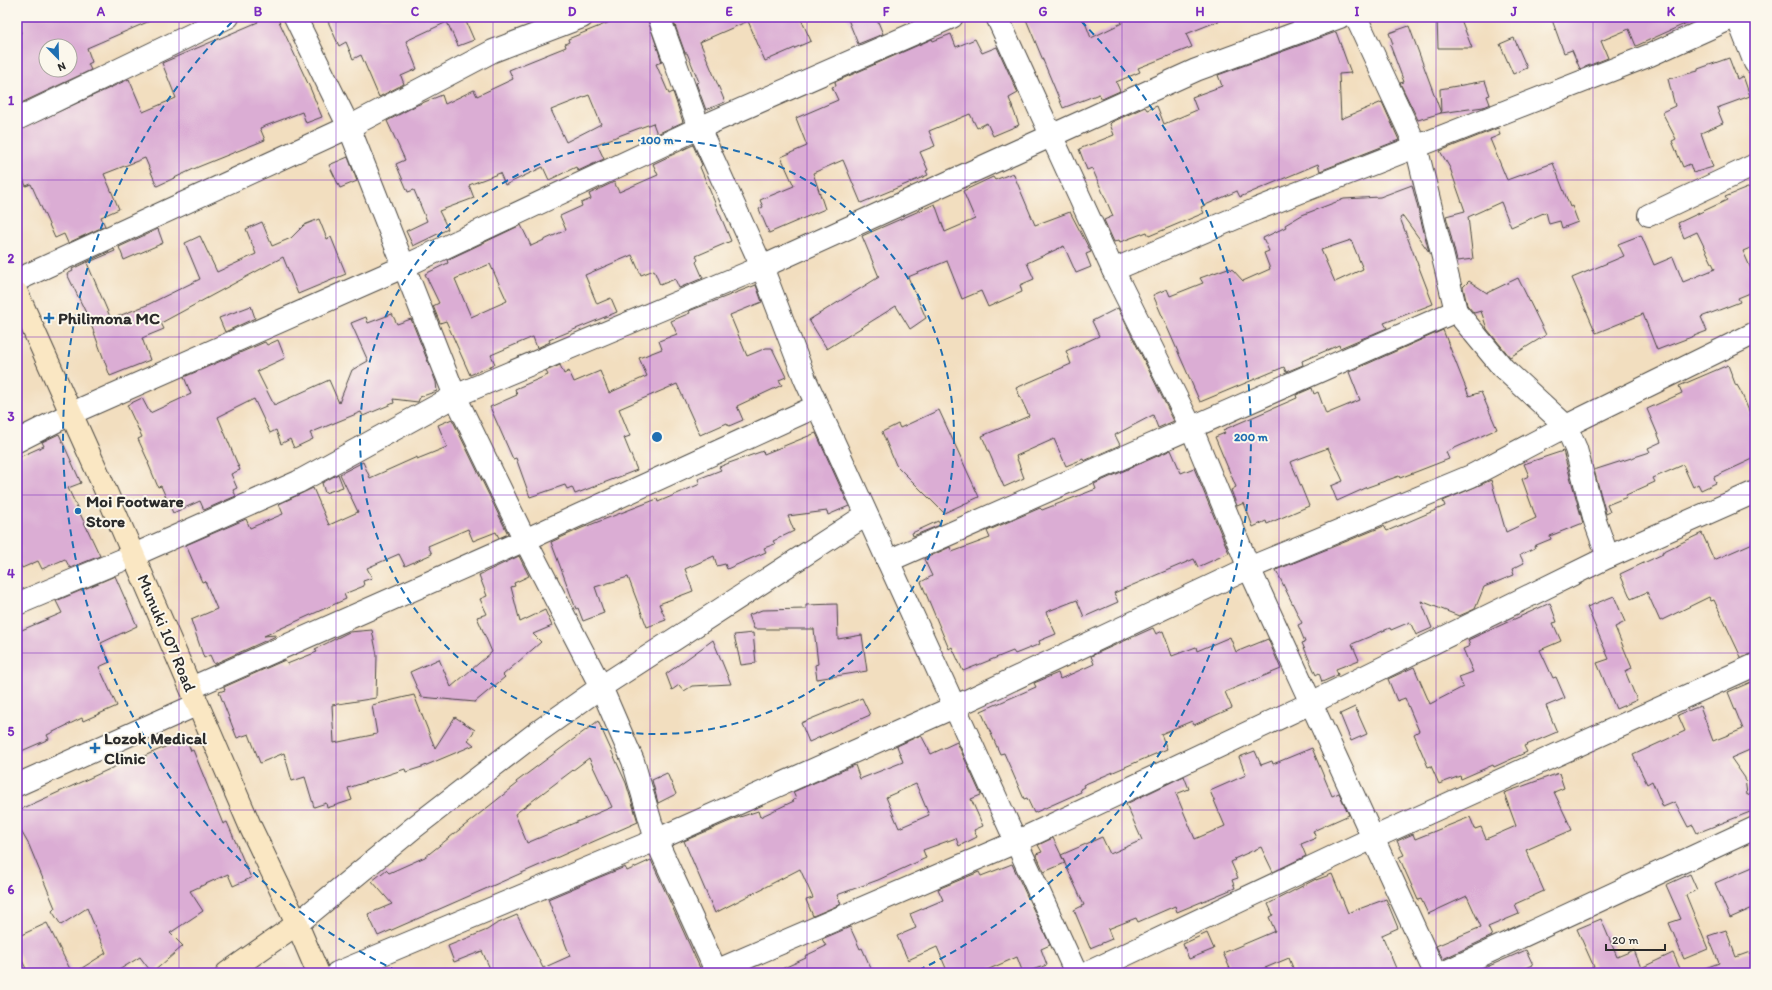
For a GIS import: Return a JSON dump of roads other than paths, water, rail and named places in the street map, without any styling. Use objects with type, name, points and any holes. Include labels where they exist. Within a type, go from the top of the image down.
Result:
[{"type":"main road","name":"Munuki 107 Road","points":[[17,292],[134,555],[251,828],[297,924],[318,973]]},
{"type":"main road","points":[[227,973],[297,924]]},
{"type":"street","points":[[17,119],[228,17]]},
{"type":"street","points":[[295,17],[349,127],[455,396],[525,540],[601,687],[633,761],[656,840],[714,972],[1016,842],[1311,702],[1608,557],[1755,492]]},
{"type":"street","points":[[17,280],[349,127],[493,51],[582,17]]},
{"type":"street","points":[[659,17],[699,128],[762,267],[805,379],[1076,973]]},
{"type":"street","points":[[17,441],[72,414],[403,267],[699,128],[952,17]]},
{"type":"street","points":[[997,17],[1113,270],[1191,427],[1249,568],[1435,973]]},
{"type":"street","points":[[17,604],[134,555],[298,482],[455,396],[762,267],[1050,134],[1196,70],[1340,17]]},
{"type":"street","points":[[1356,17],[1416,146],[1456,311],[1503,368],[1566,426],[1576,449],[1595,521],[1608,557]]},
{"type":"street","points":[[1113,270],[1257,209],[1642,58],[1735,17],[1755,63]]},
{"type":"street","points":[[1649,215],[1755,165]]},
{"type":"street","points":[[888,561],[1456,311]]},
{"type":"street","points":[[337,973],[656,840],[954,707],[1249,568],[1471,476],[1566,426],[1755,334]]},
{"type":"street","points":[[17,785],[194,696],[525,540],[817,406]]},
{"type":"street","points":[[297,924],[451,798],[601,687],[866,515]]},
{"type":"street","points":[[1087,973],[1373,838],[1755,665]]},
{"type":"street","points":[[1443,973],[1755,828]]},
{"type":"place","name":"Philimona MC","points":[[49,318]]},
{"type":"place","name":"Moi Footware Store","points":[[78,511]]},
{"type":"place","name":"Lozok Medical Clinic","points":[[95,748]]}]
